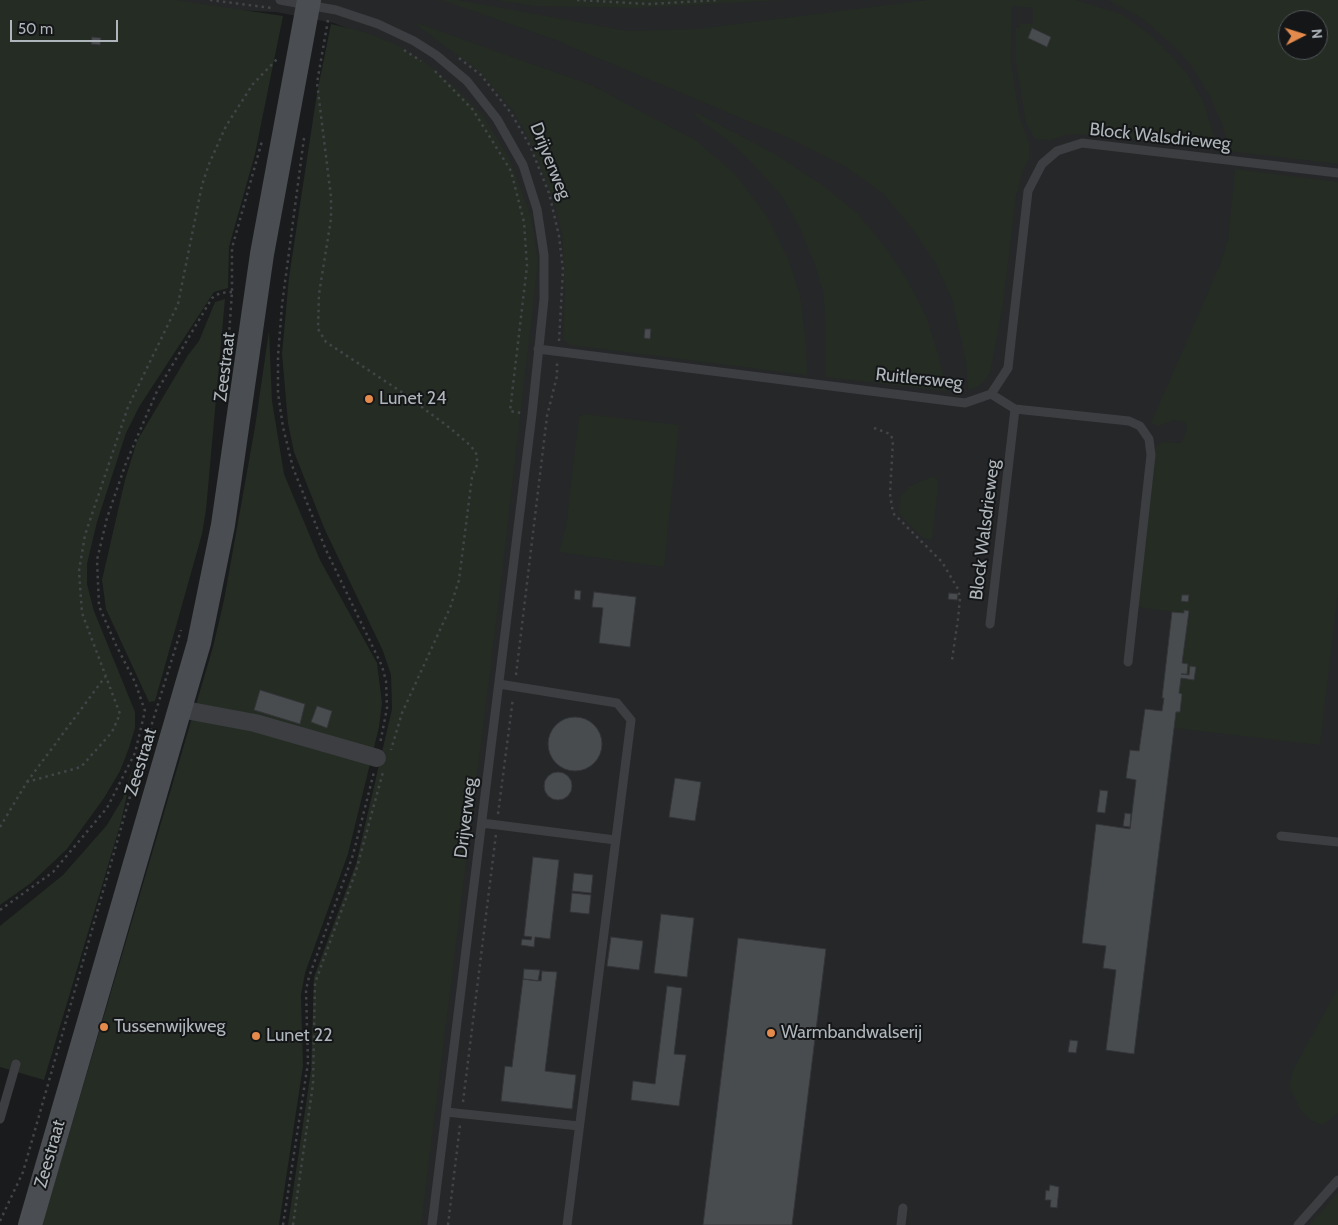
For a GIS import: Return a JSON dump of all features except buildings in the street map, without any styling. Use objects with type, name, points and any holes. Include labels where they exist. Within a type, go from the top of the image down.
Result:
[{"type":"main road","name":"Zeestraat","points":[[30,1225],[199,644],[223,525],[262,254],[309,0]]},
{"type":"street","points":[[180,709],[255,723],[383,760]]},
{"type":"lane","name":"Drijverweg","points":[[278,4],[336,10],[378,24],[414,41],[436,56],[467,82],[482,98],[510,140],[531,189],[541,230],[545,276],[532,414],[432,1225]]},
{"type":"lane","name":"Block Walsdrieweg","points":[[991,394],[1008,368],[1028,191],[1042,164],[1057,151],[1082,143],[1338,173]]},
{"type":"lane","name":"Ruitlersweg","points":[[538,349],[964,403],[991,394]]},
{"type":"lane","points":[[991,394],[1015,409],[1129,421],[1140,426],[1149,439],[1151,455],[1128,662]]},
{"type":"lane","name":"Block Walsdrieweg","points":[[990,624],[1015,409]]},
{"type":"lane","points":[[499,684],[617,703],[631,720],[567,1225]]},
{"type":"lane","points":[[482,823],[615,840]]},
{"type":"lane","points":[[1281,836],[1338,842]]},
{"type":"lane","points":[[0,1119],[16,1064]]},
{"type":"lane","points":[[446,1112],[579,1126]]},
{"type":"lane","points":[[1298,1225],[1338,1180]]},
{"type":"lane","points":[[901,1225],[903,1208]]},
{"type":"path","points":[[210,0],[278,4]]},
{"type":"path","points":[[577,0],[649,4],[718,0]]},
{"type":"path","points":[[283,1225],[308,1063],[306,990],[309,976],[353,855],[383,760],[402,713],[450,608],[459,580],[472,477],[477,465],[477,455],[464,440],[403,393],[326,342],[318,329],[320,294],[331,219],[332,197],[317,83],[328,20]]},
{"type":"path","points":[[399,47],[424,63]]},
{"type":"path","points":[[27,782],[81,767],[112,732],[120,714],[116,699],[105,677],[98,650],[82,613],[79,571],[85,535],[128,407],[178,304],[202,185],[209,164],[226,126],[253,84],[278,58],[280,49]]},
{"type":"path","name":"Drijverweg","points":[[454,55],[481,75],[501,98],[530,146],[549,193],[559,236],[563,270],[562,316],[557,376],[547,416],[532,414]]},
{"type":"path","points":[[278,65],[280,56]]},
{"type":"path","points":[[432,68],[473,110],[511,171],[524,222],[527,266],[518,328],[510,411],[532,414]]},
{"type":"path","name":"Zeestraat","points":[[227,354],[232,292],[232,248],[263,137]]},
{"type":"path","points":[[293,1225],[313,1084],[315,983],[356,871],[383,760],[386,708],[386,681],[382,666],[326,550],[293,468],[278,393],[278,356],[282,305],[304,138]]},
{"type":"path","name":"Zeestraat","points":[[0,910],[53,872],[107,808],[135,753],[145,711],[135,682],[99,606],[97,560],[107,518],[126,464],[157,391],[212,298],[220,293],[232,292]]},
{"type":"path","points":[[874,428],[890,434],[894,440],[890,494],[893,513],[942,562],[958,589],[960,598],[952,660]]},
{"type":"path","name":"Zeestraat","points":[[0,1221],[23,1172],[137,772],[182,628]]},
{"type":"path","points":[[0,827],[27,782],[105,677]]},
{"type":"shaded area","points":[[0,0],[176,0],[283,16],[255,154],[229,247],[228,288],[214,292],[139,407],[126,433],[97,522],[87,564],[87,584],[94,611],[135,712],[135,728],[129,748],[120,771],[104,798],[67,849],[31,883],[0,905]]},
{"type":"shaded area","points":[[131,0],[1338,0],[1338,1225],[413,1225],[386,44],[334,23],[276,12],[193,8]]},
{"type":"shaded area","points":[[442,0],[458,0],[627,31],[697,29],[928,0],[1075,0],[1121,14],[1149,34],[1171,55],[1187,74],[1204,103],[1218,149],[1091,135],[1069,134],[1050,140],[1035,139],[1026,124],[1016,62],[1016,28],[1020,28],[1020,24],[1033,24],[1033,8],[1012,6],[1011,61],[1019,116],[1029,143],[1029,159],[1023,169],[1016,196],[1003,304],[990,373],[979,386],[968,390],[966,362],[952,299],[935,262],[913,230],[884,194],[843,165],[791,139],[553,39]]},
{"type":"shaded area","points":[[496,0],[785,0],[637,8],[535,6]]},
{"type":"shaded area","points":[[1108,0],[1338,0],[1338,164],[1229,151],[1223,126],[1209,94],[1190,64],[1174,46],[1142,18]]},
{"type":"shaded area","points":[[411,21],[591,85],[695,140],[734,173],[766,215],[788,259],[800,295],[806,343],[807,375],[571,345],[563,339],[565,293],[562,234],[556,207],[527,135],[512,109],[479,71]]},
{"type":"shaded area","points":[[331,24],[364,32],[395,44],[426,63],[457,89],[484,117],[509,158],[531,216],[538,262],[500,590],[421,1225],[288,1225],[311,1070],[314,977],[356,864],[392,709],[391,675],[383,651],[325,530],[294,452],[288,423],[282,354],[289,277],[317,93]]},
{"type":"shaded area","points":[[697,113],[773,153],[819,183],[857,213],[885,247],[907,280],[926,316],[938,353],[947,391],[826,377],[826,325],[823,292],[815,265],[798,224],[781,195],[755,166],[734,145],[695,116]]},
{"type":"shaded area","points":[[1235,169],[1338,182],[1338,592],[1320,745],[1174,728],[1189,614],[1137,607],[1155,448],[1162,442],[1181,443],[1187,430],[1185,422],[1174,420],[1158,426],[1151,423],[1220,265],[1228,240]]},
{"type":"shaded area","points":[[225,299],[206,510],[202,534],[155,701],[149,702],[106,609],[102,580],[125,480],[137,441],[188,355],[199,341],[215,302]]},
{"type":"shaded area","points":[[269,331],[272,401],[284,474],[320,560],[377,663],[382,703],[379,727],[348,854],[305,973],[301,995],[303,1066],[279,1225],[42,1225],[213,647],[224,600],[255,427]]},
{"type":"shaded area","points":[[584,414],[679,425],[664,567],[559,552],[566,526],[579,417]]},
{"type":"shaded area","points":[[931,477],[937,478],[938,488],[932,540],[923,538],[899,513],[901,496],[909,487]]},
{"type":"shaded area","points":[[133,767],[121,822],[44,1080],[0,1067],[0,926],[63,875],[107,825],[123,798]]},
{"type":"shaded area","points":[[1338,988],[1338,1113],[1323,1125],[1312,1121],[1300,1109],[1289,1086],[1294,1068]]},
{"type":"shaded area","points":[[1338,1192],[1338,1225],[1309,1225],[1325,1208]]},
{"type":"place","name":"Lunet 24","points":[[369,399]]},
{"type":"place","name":"Tussenwijkweg","points":[[104,1027]]},
{"type":"place","name":"Warmbandwalserij","points":[[771,1033]]},
{"type":"place","name":"Lunet 22","points":[[256,1036]]}]
